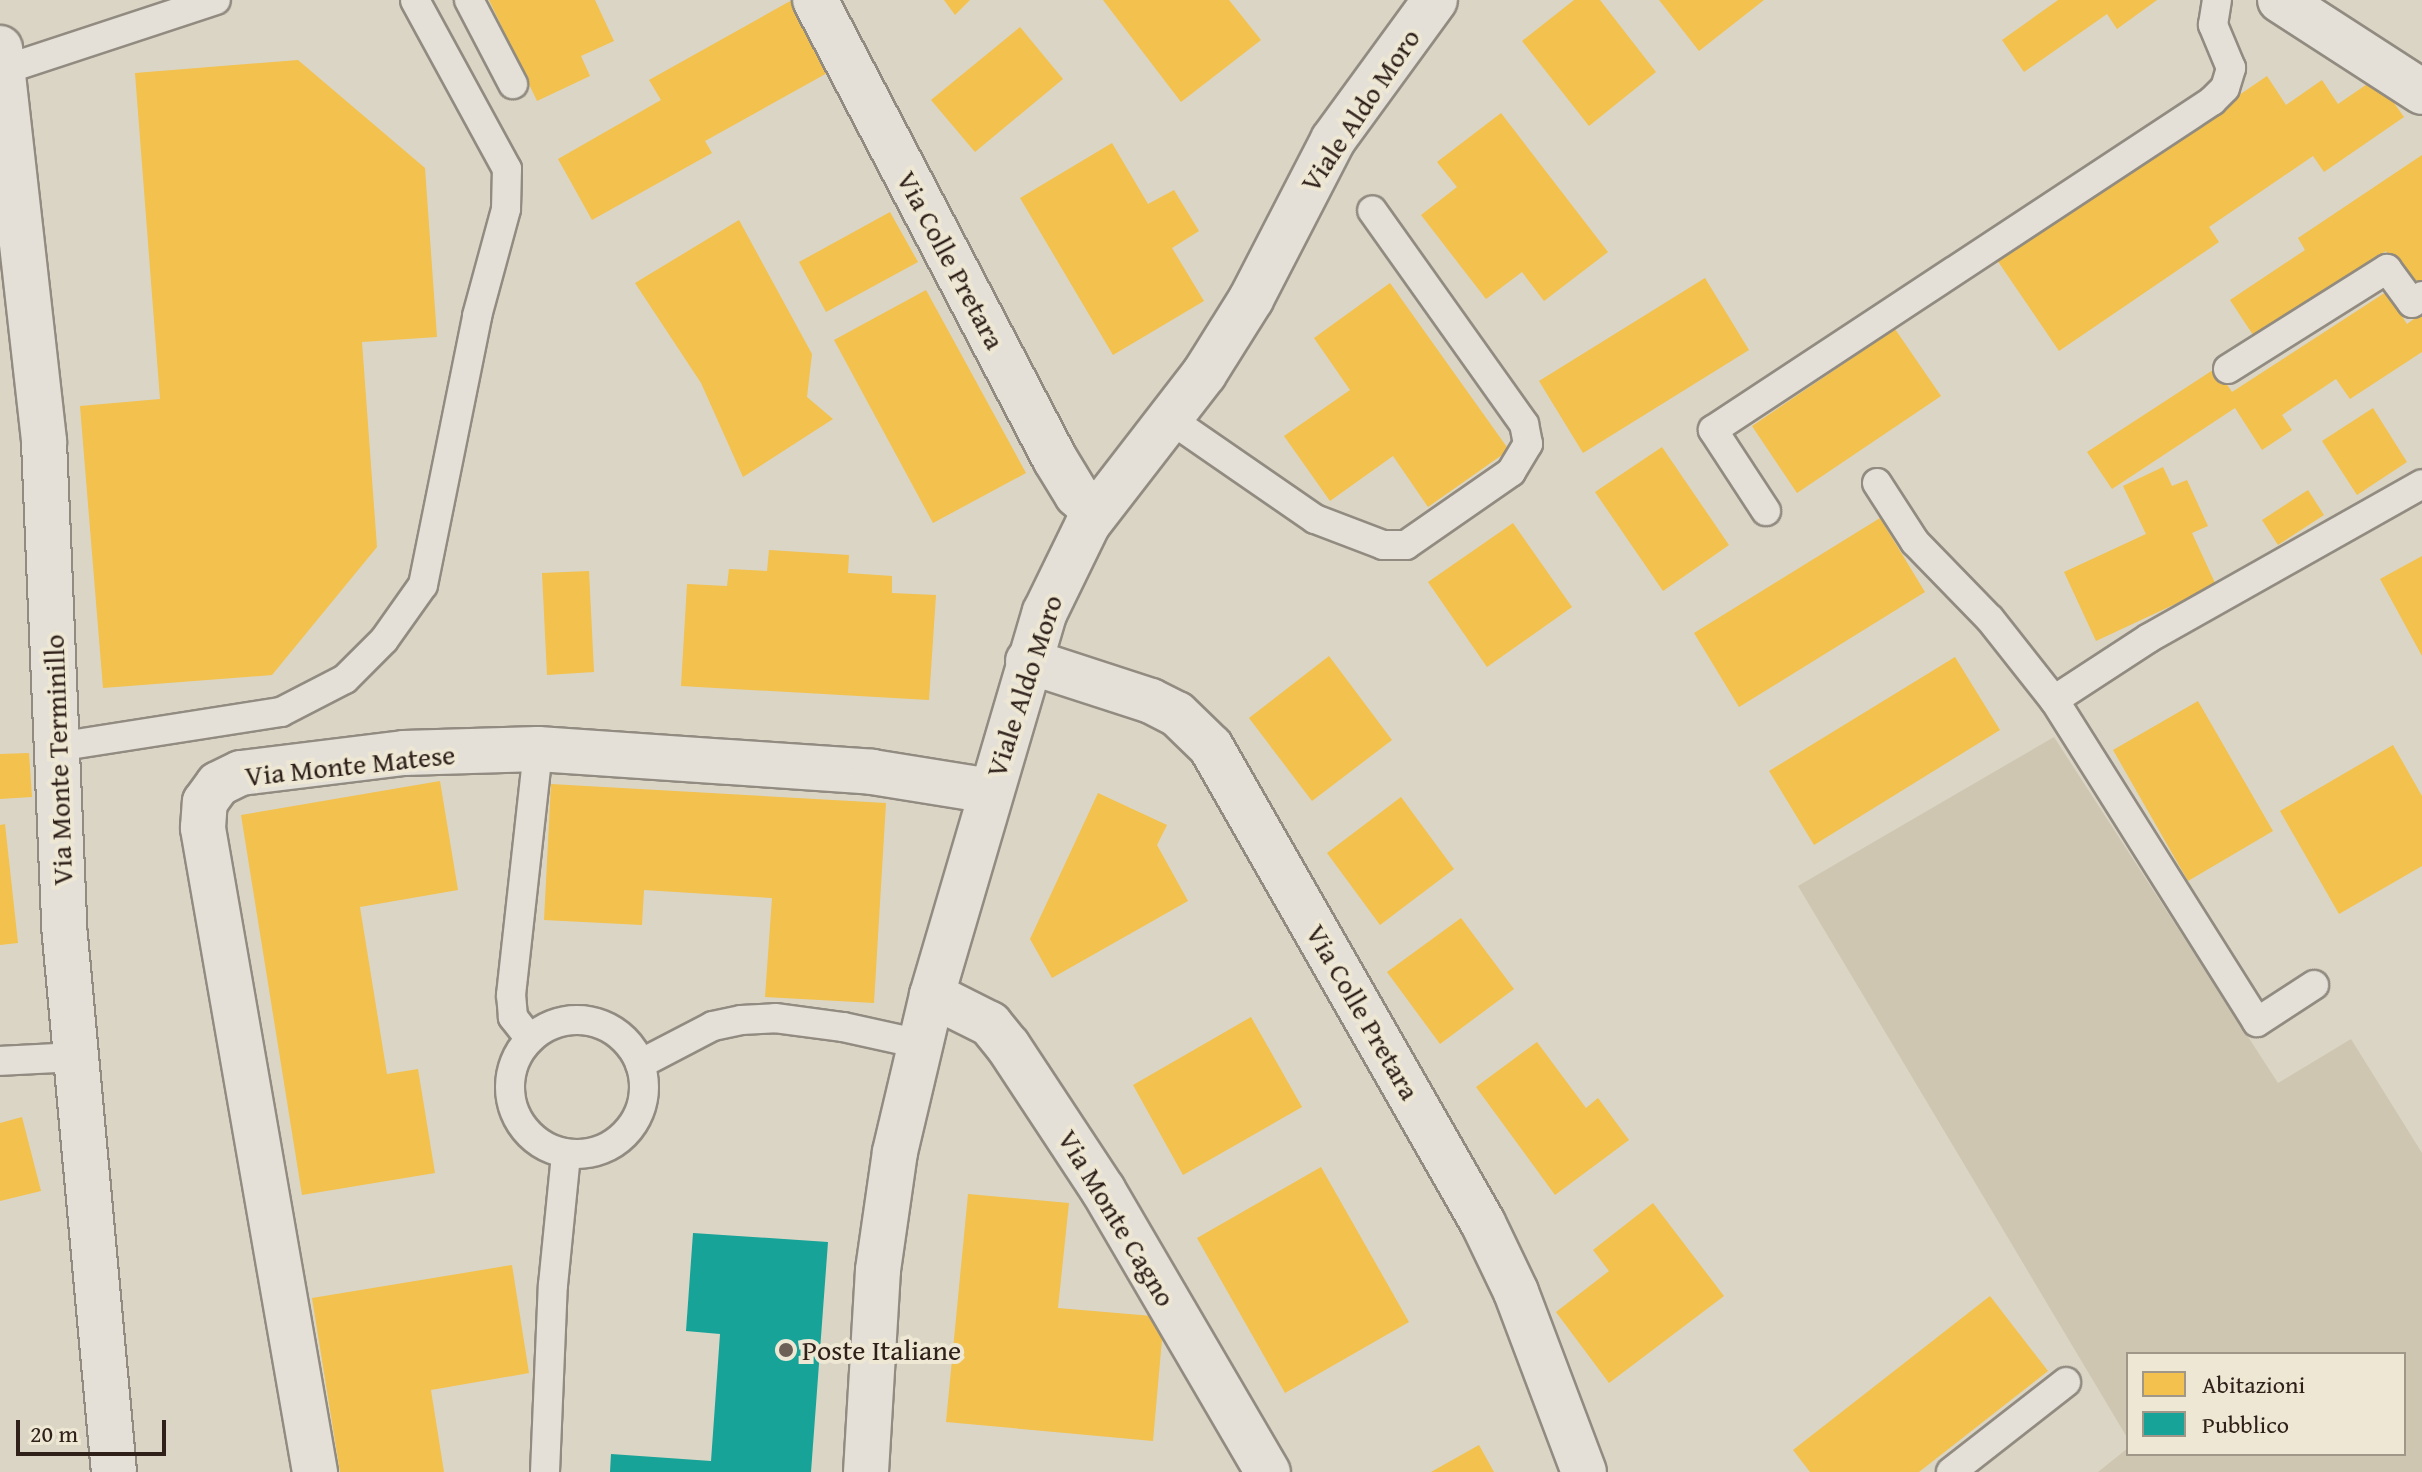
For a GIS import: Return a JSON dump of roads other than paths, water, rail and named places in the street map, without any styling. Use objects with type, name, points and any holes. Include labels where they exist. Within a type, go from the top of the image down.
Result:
[{"type":"street","name":"Via Colle Pretara","points":[[815,0],[1055,459],[1077,495],[1096,512]]},
{"type":"street","name":"Viale Aldo Moro","points":[[866,1472],[884,1217],[920,1044],[1028,661],[1053,592],[1096,512],[1170,419],[1237,323],[1333,140],[1435,0]]},
{"type":"street","points":[[2280,0],[2422,92]]},
{"type":"street","name":"Via Monte Terminillo","points":[[1,59],[44,442],[57,747],[77,1057],[114,1472]]},
{"type":"street","name":"Via Colle Pretara","points":[[1028,661],[1151,701],[1177,714],[1211,747],[1483,1223],[1516,1292],[1584,1472]]},
{"type":"street","name":"Via Monte Matese","points":[[315,1472],[203,828],[205,802],[218,784],[241,773],[404,753],[538,749],[872,772],[990,791]]},
{"type":"street","name":"Via Monte Cagno","points":[[932,995],[990,1024],[1103,1190],[1268,1472]]},
{"type":"lane","points":[[1,59],[216,0]]},
{"type":"lane","points":[[57,747],[281,712],[345,679],[384,640],[423,585],[477,316],[506,209],[507,169],[415,0]]},
{"type":"lane","points":[[469,0],[513,84]]},
{"type":"lane","points":[[1766,511],[1713,430],[2212,101],[2225,88],[2231,68],[2213,25],[2217,0]]},
{"type":"lane","points":[[1170,419],[1315,519],[1383,545],[1406,545],[1511,472],[1528,444],[1524,424],[1372,210]]},
{"type":"lane","points":[[2228,369],[2387,269],[2412,303],[2422,296]]},
{"type":"lane","points":[[1877,483],[1915,542],[1990,619],[2054,700],[2257,1022],[2314,985]]},
{"type":"lane","points":[[2054,700],[2149,638],[2422,484]]},
{"type":"lane","points":[[530,1039],[513,1017],[511,995],[538,749]]},
{"type":"lane","points":[[640,1064],[713,1026],[741,1020],[829,1025],[920,1044]]},
{"type":"lane","points":[[563,1021],[601,1024],[631,1047],[640,1064],[642,1103],[622,1138],[605,1149],[566,1154],[529,1135],[510,1097],[517,1056],[530,1039],[563,1021]]},
{"type":"lane","points":[[0,1061],[77,1057]]},
{"type":"lane","points":[[545,1472],[553,1285],[566,1154]]},
{"type":"lane","points":[[1951,1472],[2066,1382]]},
{"type":"place","name":"Poste Italiane","points":[[786,1350]]}]
